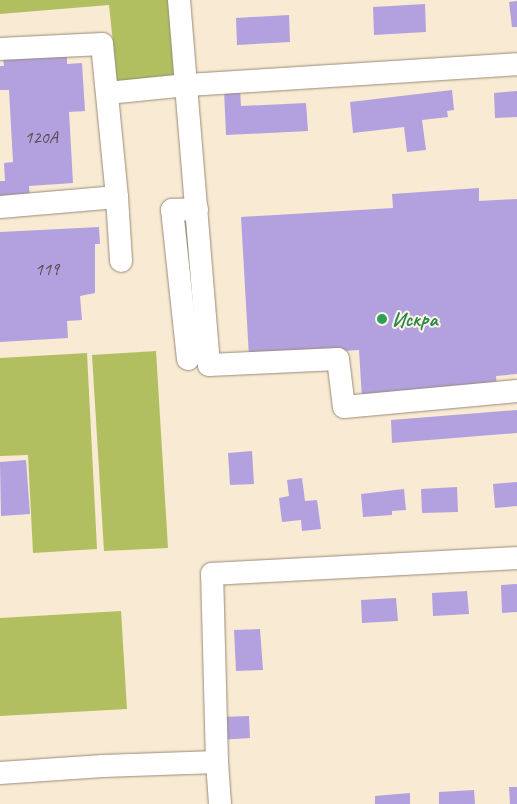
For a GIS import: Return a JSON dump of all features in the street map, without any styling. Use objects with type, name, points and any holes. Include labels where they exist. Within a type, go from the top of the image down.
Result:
[{"type":"street","points":[[179,0],[209,365],[338,359],[344,406],[517,391]]},
{"type":"street","points":[[0,49],[102,44],[108,93],[121,260]]},
{"type":"street","points":[[108,93],[187,85],[517,64]]},
{"type":"street","points":[[0,207],[117,197]]},
{"type":"street","points":[[188,359],[172,210],[197,209]]},
{"type":"street","points":[[220,804],[217,762],[212,574],[517,558]]},
{"type":"street","points":[[0,773],[103,766],[217,762]]},
{"type":"green space","points":[[0,0],[171,0],[175,75],[117,81],[109,5],[0,14]]},
{"type":"green space","points":[[156,351],[168,548],[104,551],[92,355]]},
{"type":"green space","points":[[87,353],[97,549],[33,553],[28,455],[0,456],[0,358]]},
{"type":"green space","points":[[121,611],[127,709],[0,716],[0,618]]},
{"type":"building","points":[[517,1],[517,27],[512,27],[509,2]]},
{"type":"building","points":[[425,4],[426,32],[374,35],[373,7]]},
{"type":"building","points":[[289,15],[290,42],[237,45],[236,18]]},
{"type":"building","points":[[67,53],[67,64],[82,63],[85,111],[69,112],[73,183],[29,186],[30,200],[0,202],[0,181],[5,181],[4,163],[13,162],[9,90],[0,90],[0,66],[4,66],[3,57]]},
{"type":"building","points":[[240,89],[241,106],[306,103],[308,131],[226,135],[224,90]]},
{"type":"building","points":[[452,90],[454,110],[447,111],[448,117],[422,120],[426,150],[407,152],[404,127],[353,133],[350,102]]},
{"type":"building","points":[[517,91],[517,117],[495,118],[494,93]]},
{"type":"building","name":"Искра","points":[[479,188],[479,201],[517,199],[517,374],[496,376],[497,390],[362,399],[359,350],[249,357],[241,217],[393,208],[392,194]]},
{"type":"building","points":[[99,227],[100,244],[95,244],[95,293],[80,296],[82,320],[67,321],[68,338],[0,342],[0,232]]},
{"type":"building","points":[[517,410],[517,433],[392,443],[391,420]]},
{"type":"building","points":[[252,451],[254,484],[230,485],[228,453]]},
{"type":"building","points":[[26,460],[30,514],[1,516],[0,462]]},
{"type":"building","points":[[302,478],[305,501],[317,500],[321,529],[302,531],[301,520],[282,522],[279,498],[289,496],[287,480]]},
{"type":"building","points":[[517,482],[517,506],[495,508],[493,484]]},
{"type":"building","points":[[457,487],[458,512],[422,513],[421,489]]},
{"type":"building","points":[[404,489],[406,510],[392,511],[392,515],[363,517],[361,494]]},
{"type":"building","points":[[517,584],[517,612],[502,613],[501,585]]},
{"type":"building","points":[[467,591],[469,614],[433,616],[432,593]]},
{"type":"building","points":[[396,598],[398,621],[362,623],[361,600]]},
{"type":"building","points":[[260,629],[263,670],[236,671],[234,630]]},
{"type":"building","points":[[249,716],[250,738],[219,740],[218,717]]},
{"type":"building","points":[[509,787],[517,787],[517,804],[510,804]]},
{"type":"building","points":[[474,790],[475,804],[439,804],[439,792]]},
{"type":"building","points":[[410,793],[410,804],[375,804],[375,796]]},
{"type":"place","name":"Искра","points":[[382,319]]}]
